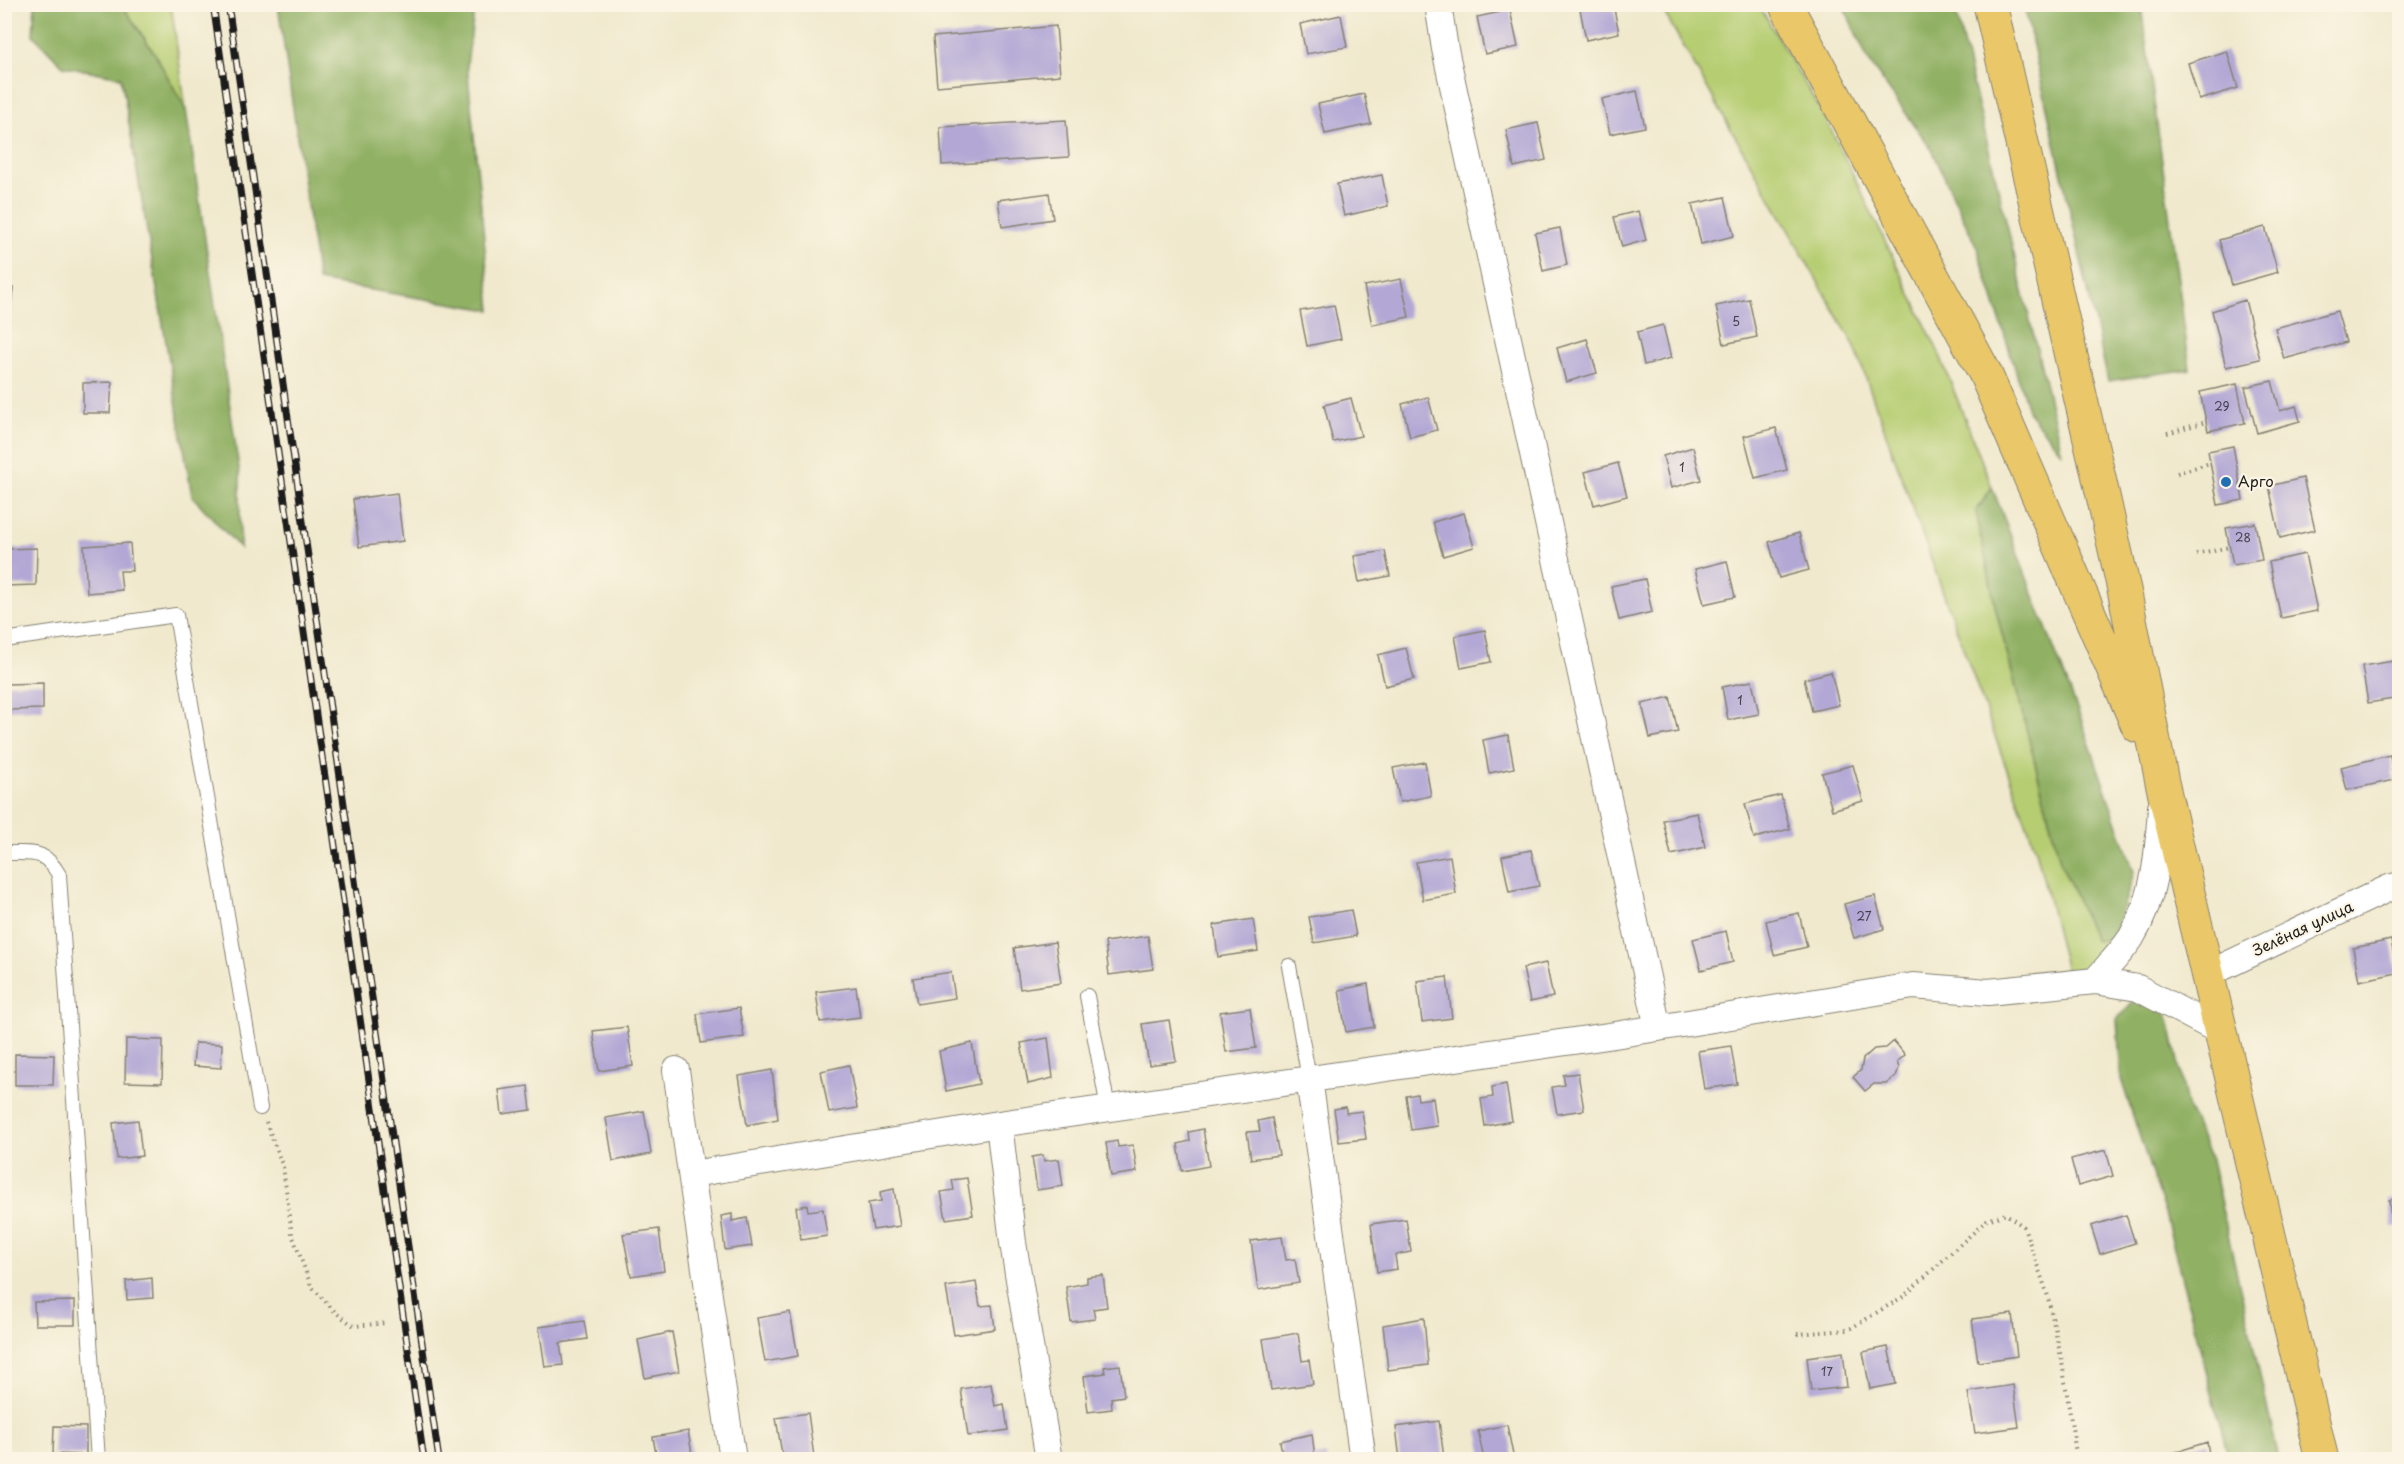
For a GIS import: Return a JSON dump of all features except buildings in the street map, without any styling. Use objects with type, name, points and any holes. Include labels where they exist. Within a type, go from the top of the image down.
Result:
[{"type":"main road","points":[[1785,4],[1984,373],[2162,782]]},
{"type":"main road","points":[[1989,4],[2100,478],[2162,782],[2206,975],[2322,1460]]},
{"type":"street","points":[[1438,4],[1445,49],[1658,1028]]},
{"type":"street","points":[[2095,981],[2130,938],[2147,904],[2158,866],[2162,782]]},
{"type":"street","name":"Зелёная улица","points":[[2206,975],[2389,888],[2400,885]]},
{"type":"street","points":[[692,1174],[1108,1108],[1658,1028],[1913,986],[1988,992],[2095,981],[2138,988],[2221,1032]]},
{"type":"street","points":[[676,1070],[733,1460]]},
{"type":"street","points":[[1309,1079],[1363,1460]]},
{"type":"street","points":[[999,1125],[1013,1243],[1049,1460]]},
{"type":"lane","points":[[4,640],[176,615],[261,1108]]},
{"type":"lane","points":[[4,853],[41,854],[51,861],[59,875],[98,1460]]},
{"type":"lane","points":[[1289,966],[1309,1079]]},
{"type":"lane","points":[[1087,996],[1108,1108]]},
{"type":"path","points":[[2168,433],[2206,422]]},
{"type":"path","points":[[2177,473],[2210,463]]},
{"type":"path","points":[[2196,554],[2230,547]]},
{"type":"path","points":[[261,1108],[283,1167],[292,1234],[311,1286],[336,1313],[354,1326],[387,1323]]},
{"type":"path","points":[[1797,1334],[1848,1330],[1905,1296],[1987,1220],[2006,1214],[2024,1227],[2047,1293],[2077,1460]]},
{"type":"green space","points":[[35,4],[122,5],[155,54],[186,110],[240,475],[240,548],[192,496],[121,77],[63,66],[33,35]]},
{"type":"green space","points":[[122,5],[171,5],[186,110],[155,54]]},
{"type":"green space","points":[[278,5],[475,5],[467,64],[491,310],[318,281]]},
{"type":"green space","points":[[1660,5],[1759,5],[1829,125],[1939,353],[1992,487],[1976,512],[1996,610],[2060,861],[2095,941],[2114,938],[2100,958],[2085,969],[2067,974],[2036,850],[1854,345]]},
{"type":"green space","points":[[1843,5],[1954,5],[2062,453],[2029,413],[1978,250],[1932,150],[1868,60]]},
{"type":"green space","points":[[2024,5],[2141,5],[2190,369],[2108,381]]},
{"type":"green space","points":[[1992,487],[2081,719],[2134,872],[2114,938],[2095,941],[2060,861],[1996,610],[1976,512]]},
{"type":"green space","points":[[2135,999],[2161,1005],[2169,1019],[2187,1105],[2211,1160],[2279,1459],[2229,1459],[2165,1214],[2121,1079],[2117,1019]]},
{"type":"railway","points":[[213,4],[424,1460]]},
{"type":"railway","points":[[228,4],[439,1460]]},
{"type":"place","name":"Арго","points":[[2226,482]]}]
